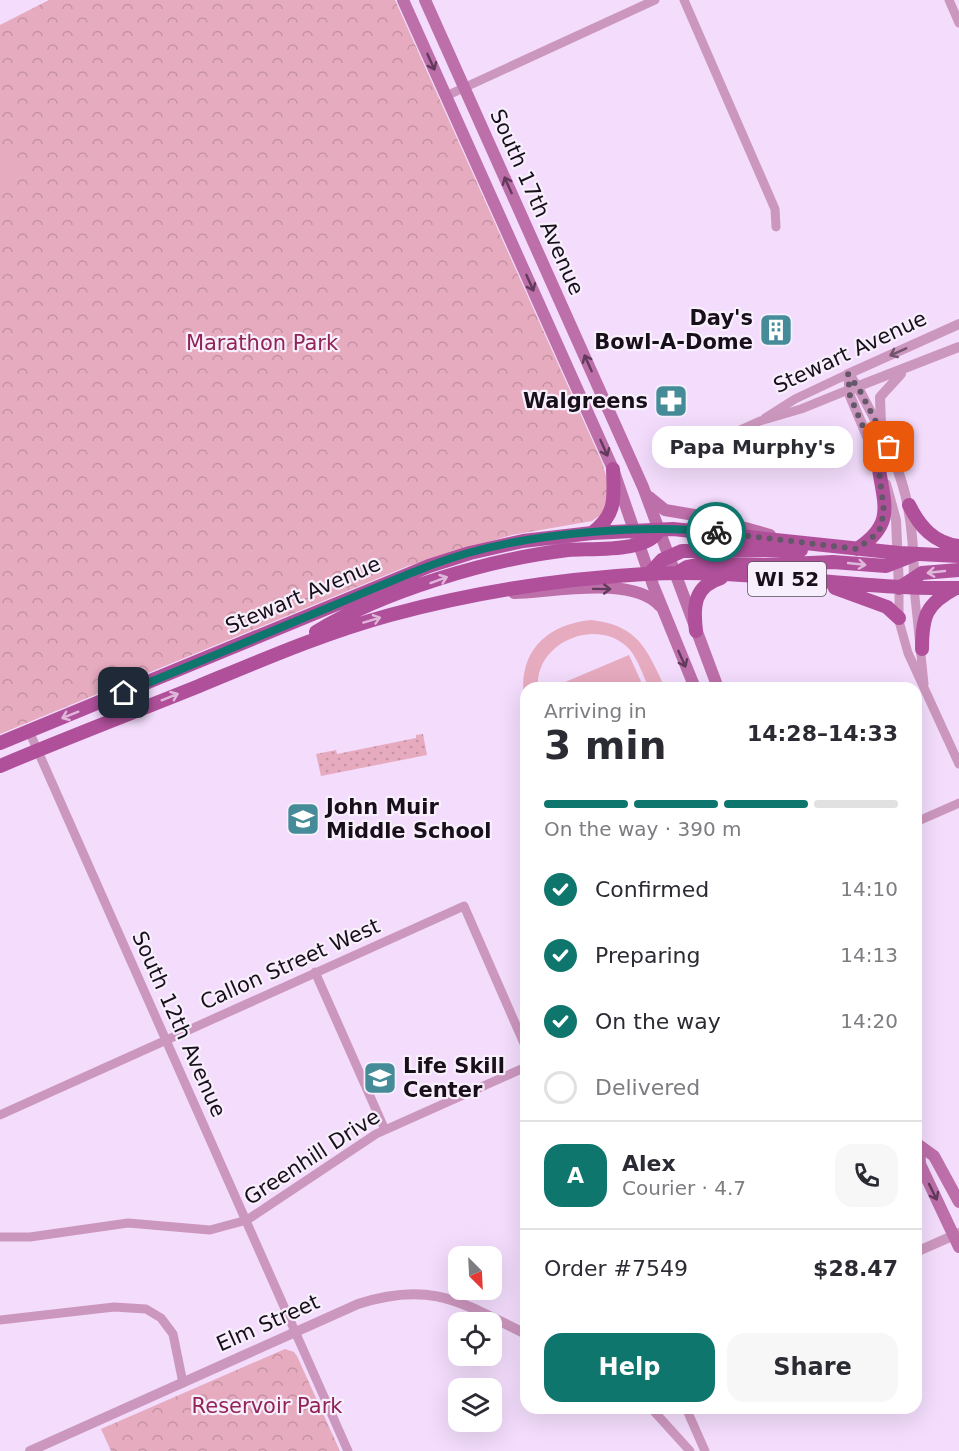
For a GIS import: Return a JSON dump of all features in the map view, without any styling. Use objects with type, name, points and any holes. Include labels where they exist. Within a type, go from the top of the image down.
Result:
[{"type":"main road","name":"South 17th Avenue","points":[[403,0],[614,469],[649,574],[692,682]]},
{"type":"main road","name":"South 17th Avenue","points":[[425,0],[643,487],[716,682]]},
{"type":"main road","points":[[857,549],[875,536],[884,521],[878,462]]},
{"type":"main road","points":[[592,533],[604,523],[611,511],[614,469]]},
{"type":"main road","points":[[643,487],[654,503],[665,510],[714,519],[789,542]]},
{"type":"main road","points":[[909,505],[929,534],[944,543],[959,546]]},
{"type":"main road","name":"WI 52","points":[[637,538],[659,530],[695,530],[857,549],[900,558],[914,555],[959,555]]},
{"type":"main road","name":"Stewart Avenue","points":[[0,743],[429,566],[470,553],[523,541],[592,533],[637,538]]},
{"type":"main road","points":[[291,648],[350,614],[488,565],[637,538]]},
{"type":"main road","points":[[649,574],[669,556],[685,550],[772,551],[825,546]]},
{"type":"main road","points":[[675,574],[687,567],[701,564],[765,566],[840,562],[886,566],[900,558]]},
{"type":"main road","points":[[914,582],[959,570]]},
{"type":"main road","name":"WI 52","points":[[649,574],[810,579],[899,588],[914,582],[958,588]]},
{"type":"main road","name":"Stewart Avenue","points":[[0,766],[291,648],[388,615],[480,593],[577,579],[649,574]]},
{"type":"main road","points":[[696,630],[694,606],[699,592],[706,583],[726,576]]},
{"type":"main road","points":[[810,579],[878,603],[891,609],[899,618]]},
{"type":"main road","points":[[922,649],[923,630],[929,608],[937,600],[958,588]]},
{"type":"main road","points":[[480,593],[620,590],[646,595],[662,609]]},
{"type":"main road","points":[[922,1148],[934,1156],[959,1202]]},
{"type":"main road","points":[[922,1168],[957,1238]]},
{"type":"street","points":[[446,96],[655,0]]},
{"type":"street","points":[[684,0],[775,210],[776,227]]},
{"type":"street","points":[[949,0],[959,23]]},
{"type":"street","name":"Stewart Avenue","points":[[669,462],[760,421],[795,399],[959,324]]},
{"type":"street","name":"Stewart Avenue","points":[[760,421],[801,409],[906,370],[959,347]]},
{"type":"street","points":[[906,370],[890,383],[880,397],[879,412],[882,431],[909,505],[914,555],[916,620],[922,649],[924,684]]},
{"type":"street","points":[[848,374],[894,513],[900,558],[899,618],[909,656],[924,684],[959,764]]},
{"type":"street","points":[[853,388],[882,431]]},
{"type":"street","name":"South 12th Avenue","points":[[29,731],[348,1451]]},
{"type":"street","points":[[922,819],[959,803]]},
{"type":"street","name":"Callon Street West","points":[[0,1115],[464,906],[520,1034]]},
{"type":"street","points":[[315,972],[385,1130]]},
{"type":"street","name":"Greenhill Drive","points":[[0,1237],[30,1237],[128,1223],[210,1230],[247,1220],[385,1130],[520,1070]]},
{"type":"street","points":[[922,1250],[957,1238]]},
{"type":"street","name":"Elm Street","points":[[37,1450],[375,1298],[396,1293],[422,1293],[471,1307],[520,1331]]},
{"type":"street","points":[[0,1320],[114,1307],[147,1309],[161,1318],[172,1334],[183,1383]]},
{"type":"street","points":[[656,1414],[690,1451]]},
{"type":"street","points":[[689,1414],[705,1451]]},
{"type":"green space","name":"Marathon Park","points":[[49,0],[395,0],[602,462],[607,479],[607,504],[602,514],[592,521],[512,535],[408,566],[0,734],[0,25]]},
{"type":"green space","points":[[0,155],[13,166],[13,179],[0,188]]},
{"type":"green space","points":[[591,620],[620,627],[630,633],[646,651],[662,682],[646,682],[633,654],[617,640],[602,635],[586,635],[571,639],[557,647],[546,658],[539,682],[524,682],[528,660],[535,647],[545,637],[573,623]]},
{"type":"green space","points":[[629,655],[641,682],[565,682]]},
{"type":"green space","points":[[423,734],[427,755],[321,776],[316,754],[336,750],[337,754],[416,738],[416,735]]},
{"type":"green space","name":"Reservoir Park","points":[[285,1349],[294,1352],[297,1356],[340,1451],[111,1451],[101,1429]]},
{"type":"way so far","points":[[716,532],[857,549],[873,539],[879,532],[884,521],[884,512],[878,462],[850,396],[848,374],[859,389],[889,447]]},
{"type":"place","name":"Day's Bowl-A-Dome","points":[[776,330]]},
{"type":"place","name":"Walgreens","points":[[671,401]]},
{"type":"place","name":"Papa Murphy's","points":[[889,447]]},
{"type":"place","name":"John Muir Middle School","points":[[303,819]]},
{"type":"place","name":"Life Skill Center","points":[[380,1078]]},
{"type":"route","points":[[124,693],[386,583],[470,553],[523,541],[592,533],[673,529],[716,532]]}]
